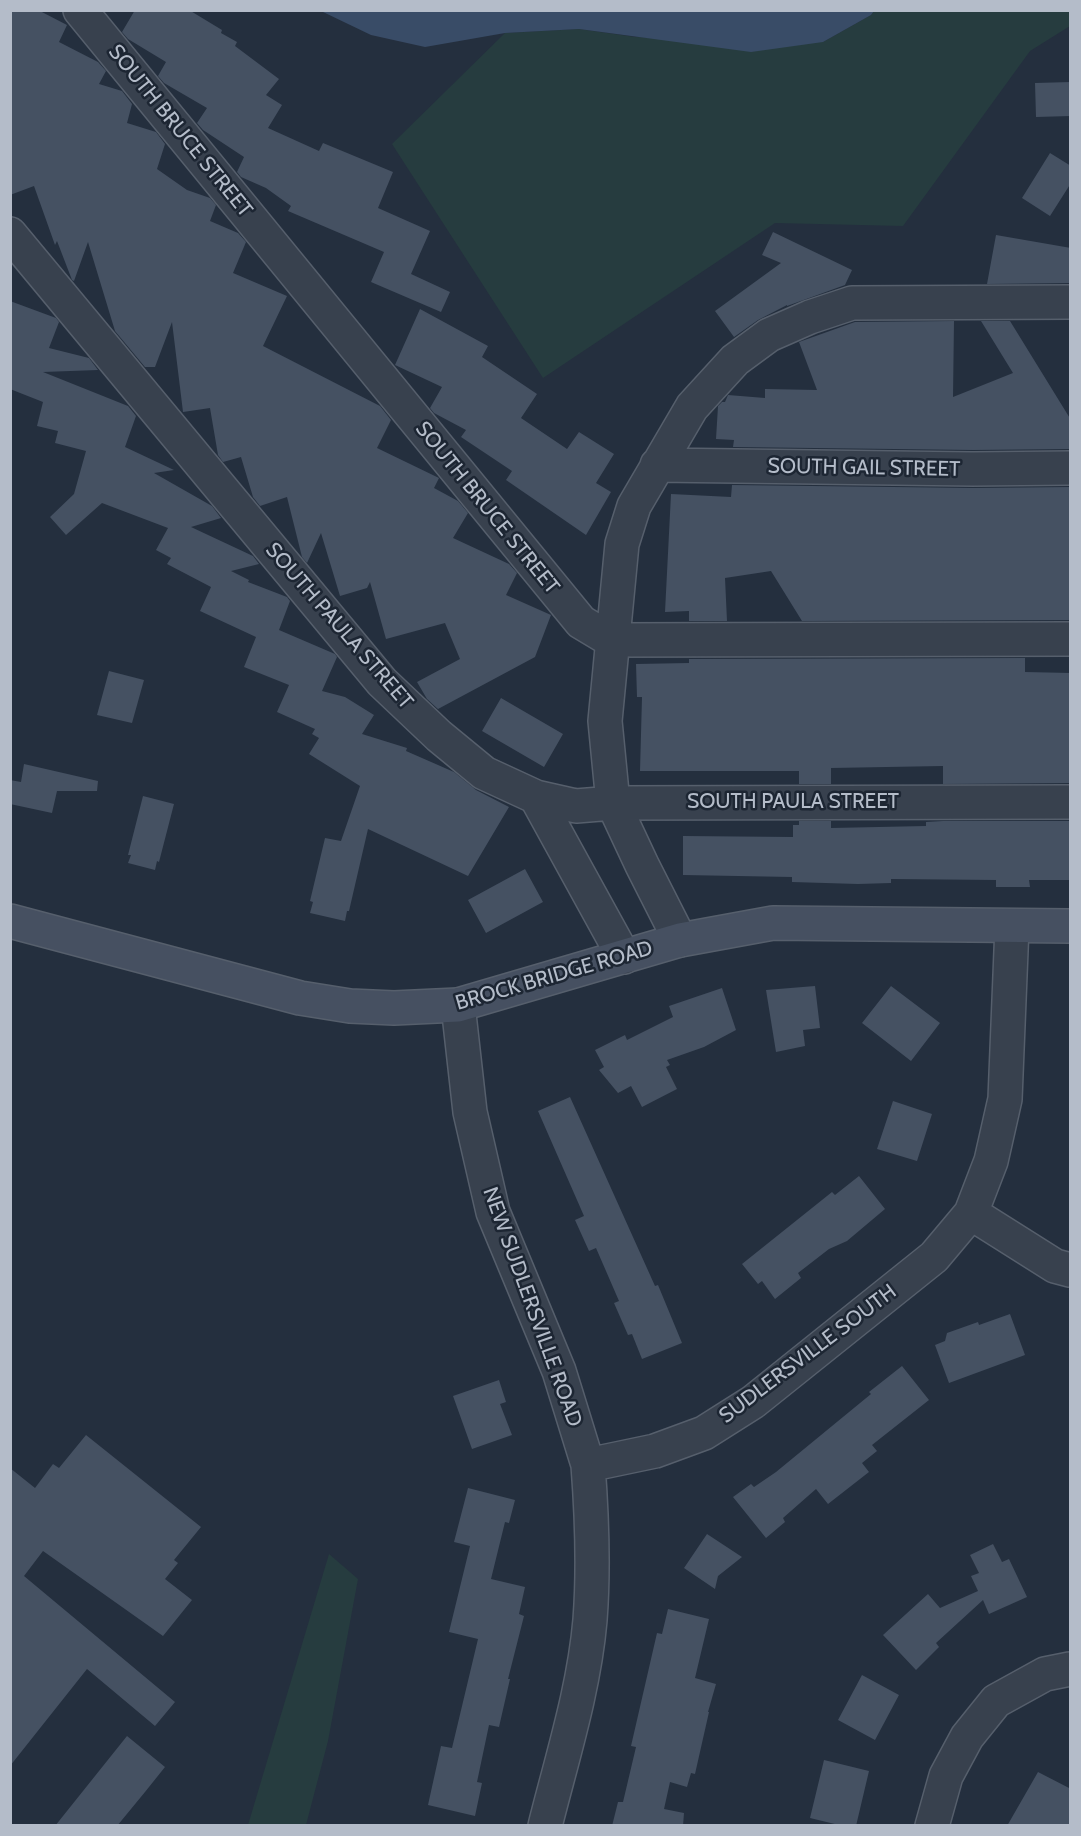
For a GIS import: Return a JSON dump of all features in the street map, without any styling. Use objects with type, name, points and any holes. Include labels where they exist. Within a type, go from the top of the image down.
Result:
[{"type":"street","name":"SOUTH BRUCE STREET","points":[[81,10],[556,593],[581,622],[611,640]]},
{"type":"street","name":"SOUTH PAULA STREET","points":[[10,234],[382,682],[439,736],[484,774],[536,797],[576,806],[614,803],[1071,802]]},
{"type":"street","points":[[680,940],[614,803],[605,721],[621,544],[634,506],[692,406],[735,360],[769,335],[810,317],[852,303],[1071,302]]},
{"type":"street","name":"SOUTH GAIL STREET","points":[[657,465],[1071,468]]},
{"type":"street","points":[[611,640],[1071,639]]},
{"type":"street","points":[[536,797],[624,957]]},
{"type":"street","name":"BROCK BRIDGE ROAD","points":[[10,921],[300,998],[350,1006],[394,1008],[458,1005],[680,940],[773,923],[1071,926]]},
{"type":"street","name":"SUDLERSVILLE SOUTH","points":[[588,1465],[655,1451],[704,1433],[753,1402],[934,1257],[971,1213],[991,1161],[1005,1099],[1012,926]]},
{"type":"street","name":"NEW SUDLERSVILLE ROAD","points":[[458,1005],[470,1112],[493,1212],[559,1371],[588,1465]]},
{"type":"street","points":[[971,1213],[1054,1266],[1071,1270]]},
{"type":"street","points":[[545,1826],[580,1685],[590,1621],[594,1543],[588,1465]]},
{"type":"street","points":[[932,1826],[946,1776],[967,1737],[996,1701],[1045,1674],[1071,1669]]},
{"type":"green space","points":[[874,11],[1070,11],[1070,26],[1030,51],[903,226],[775,223],[543,378],[392,144],[505,33],[579,29],[635,37],[823,42],[871,15]]},
{"type":"green space","points":[[329,1554],[358,1579],[328,1741],[306,1825],[248,1825]]},
{"type":"water","points":[[874,10],[871,15],[823,42],[751,52],[579,29],[505,33],[425,47],[371,35],[321,11]]},
{"type":"building","points":[[10,10],[38,10],[67,25],[59,42],[98,62],[106,71],[99,84],[122,91],[132,104],[127,123],[156,132],[165,144],[157,169],[187,190],[210,198],[216,205],[210,221],[238,233],[246,242],[233,273],[287,296],[263,346],[380,406],[391,420],[377,448],[439,478],[434,488],[458,501],[468,513],[453,538],[509,564],[517,573],[506,595],[551,615],[535,657],[438,709],[427,699],[417,682],[460,659],[445,623],[386,639],[370,582],[367,588],[340,596],[321,533],[307,563],[302,557],[287,497],[260,506],[253,497],[241,457],[223,462],[218,455],[210,408],[183,412],[172,322],[155,367],[145,367],[115,331],[88,242],[74,281],[72,280],[57,241],[55,245],[34,186],[10,195]]},
{"type":"building","points":[[135,10],[189,10],[222,30],[221,33],[237,42],[235,46],[279,79],[266,95],[282,105],[268,128],[319,151],[323,143],[393,172],[378,208],[430,231],[411,274],[450,292],[441,312],[371,282],[384,252],[288,211],[291,206],[266,188],[241,177],[237,172],[244,157],[203,130],[197,123],[207,108],[164,83],[158,76],[166,62],[128,39],[122,32]]},
{"type":"building","points":[[1071,82],[1071,116],[1036,117],[1035,83]]},
{"type":"building","points":[[1050,153],[1071,166],[1071,183],[1050,216],[1022,198]]},
{"type":"building","points":[[773,232],[852,270],[845,285],[787,305],[758,320],[734,337],[715,311],[781,263],[762,255]]},
{"type":"building","points":[[996,235],[1071,248],[1071,283],[987,284]]},
{"type":"building","points":[[10,301],[56,318],[59,322],[49,348],[89,358],[98,370],[43,372],[128,406],[136,416],[125,447],[174,470],[154,473],[212,506],[221,518],[191,527],[253,556],[259,564],[231,571],[249,580],[248,582],[287,597],[290,601],[279,630],[335,654],[337,657],[322,691],[345,697],[374,715],[362,734],[407,748],[406,751],[454,772],[476,790],[509,807],[468,876],[368,829],[345,921],[310,913],[313,902],[310,901],[325,838],[341,841],[360,786],[309,754],[319,738],[312,734],[315,729],[277,712],[289,685],[244,667],[256,637],[200,611],[211,587],[167,564],[171,558],[156,550],[168,528],[102,503],[66,535],[50,517],[74,494],[86,451],[55,443],[58,431],[37,426],[43,402],[10,389]]},
{"type":"building","points":[[420,309],[488,346],[482,357],[537,394],[521,418],[567,449],[579,432],[614,454],[596,483],[611,492],[586,535],[506,480],[512,471],[461,437],[466,430],[434,413],[430,408],[442,387],[395,365]]},
{"type":"building","points":[[954,321],[953,397],[1013,373],[981,321],[1010,321],[1071,420],[1071,449],[733,447],[734,440],[716,439],[718,406],[725,402],[728,395],[765,398],[765,389],[817,390],[799,342],[855,322]]},
{"type":"building","points":[[732,485],[1071,487],[1071,620],[802,621],[771,571],[725,578],[727,621],[689,621],[689,611],[665,612],[671,494],[731,497]]},
{"type":"building","points":[[1025,658],[1025,672],[1071,673],[1071,783],[943,784],[943,766],[831,768],[831,784],[799,784],[799,771],[640,771],[642,697],[637,697],[636,664],[689,663],[689,659]]},
{"type":"building","points":[[109,671],[144,680],[132,723],[97,715]]},
{"type":"building","points":[[501,698],[563,734],[544,767],[482,731]]},
{"type":"building","points":[[24,764],[98,781],[97,791],[57,791],[52,813],[10,804],[10,780],[21,782]]},
{"type":"building","points":[[143,796],[174,804],[155,870],[128,863]]},
{"type":"building","points":[[799,821],[831,821],[831,828],[926,826],[926,822],[943,821],[1071,821],[1071,880],[1029,880],[1030,887],[996,887],[996,880],[891,879],[891,883],[858,884],[792,882],[792,877],[683,875],[683,836],[793,837],[793,825],[799,825]]},
{"type":"building","points":[[525,869],[543,902],[486,933],[468,900]]},
{"type":"building","points":[[815,986],[820,1028],[803,1030],[805,1046],[776,1052],[766,990]]},
{"type":"building","points":[[891,986],[940,1023],[911,1061],[862,1023]]},
{"type":"building","points":[[722,988],[736,1030],[704,1047],[667,1060],[670,1065],[666,1067],[677,1089],[642,1107],[631,1086],[618,1093],[599,1070],[604,1067],[595,1050],[625,1035],[627,1040],[673,1017],[669,1006]]},
{"type":"building","points":[[570,1097],[655,1286],[658,1285],[682,1343],[642,1359],[632,1334],[628,1335],[614,1303],[619,1301],[596,1248],[589,1251],[575,1220],[584,1216],[538,1111]]},
{"type":"building","points":[[893,1101],[932,1114],[917,1161],[877,1149]]},
{"type":"building","points":[[859,1176],[885,1209],[847,1241],[829,1249],[798,1273],[801,1278],[775,1299],[762,1281],[758,1284],[742,1264],[832,1192],[835,1195]]},
{"type":"building","points":[[1010,1314],[1025,1355],[949,1383],[935,1345],[945,1341],[947,1333]]},
{"type":"building","points":[[902,1366],[929,1400],[872,1445],[877,1451],[862,1463],[869,1472],[828,1504],[816,1489],[783,1518],[785,1522],[766,1538],[733,1497],[751,1484],[754,1487],[776,1472]]},
{"type":"building","points":[[499,1380],[506,1402],[500,1404],[512,1435],[472,1449],[453,1396]]},
{"type":"building","points":[[86,1435],[201,1527],[174,1560],[178,1563],[165,1579],[192,1600],[163,1636],[43,1551],[24,1576],[175,1702],[155,1726],[87,1669],[10,1766],[10,1468],[35,1488],[53,1464],[59,1468]]},
{"type":"building","points":[[468,1488],[515,1500],[509,1523],[505,1522],[491,1579],[525,1587],[519,1614],[524,1616],[499,1727],[489,1725],[477,1782],[482,1783],[475,1816],[428,1805],[441,1746],[452,1748],[478,1639],[449,1632],[470,1546],[454,1542]]},
{"type":"building","points":[[707,1534],[742,1557],[718,1576],[715,1589],[684,1568]]},
{"type":"building","points":[[993,1544],[1002,1562],[1009,1559],[1027,1597],[989,1614],[983,1600],[936,1643],[939,1647],[916,1670],[883,1635],[928,1594],[940,1608],[978,1591],[971,1576],[979,1573],[970,1555]]},
{"type":"building","points":[[668,1609],[709,1619],[695,1678],[716,1684],[695,1774],[691,1773],[687,1787],[670,1782],[664,1809],[684,1813],[683,1826],[612,1826],[618,1802],[623,1802],[636,1747],[631,1746],[657,1633],[662,1634]]},
{"type":"building","points":[[862,1675],[899,1695],[875,1740],[838,1720]]},
{"type":"building","points":[[127,1736],[165,1767],[145,1792],[117,1826],[55,1826]]},
{"type":"building","points":[[824,1760],[869,1771],[856,1826],[843,1826],[810,1818]]},
{"type":"building","points":[[1038,1772],[1071,1789],[1071,1826],[1007,1826]]}]
